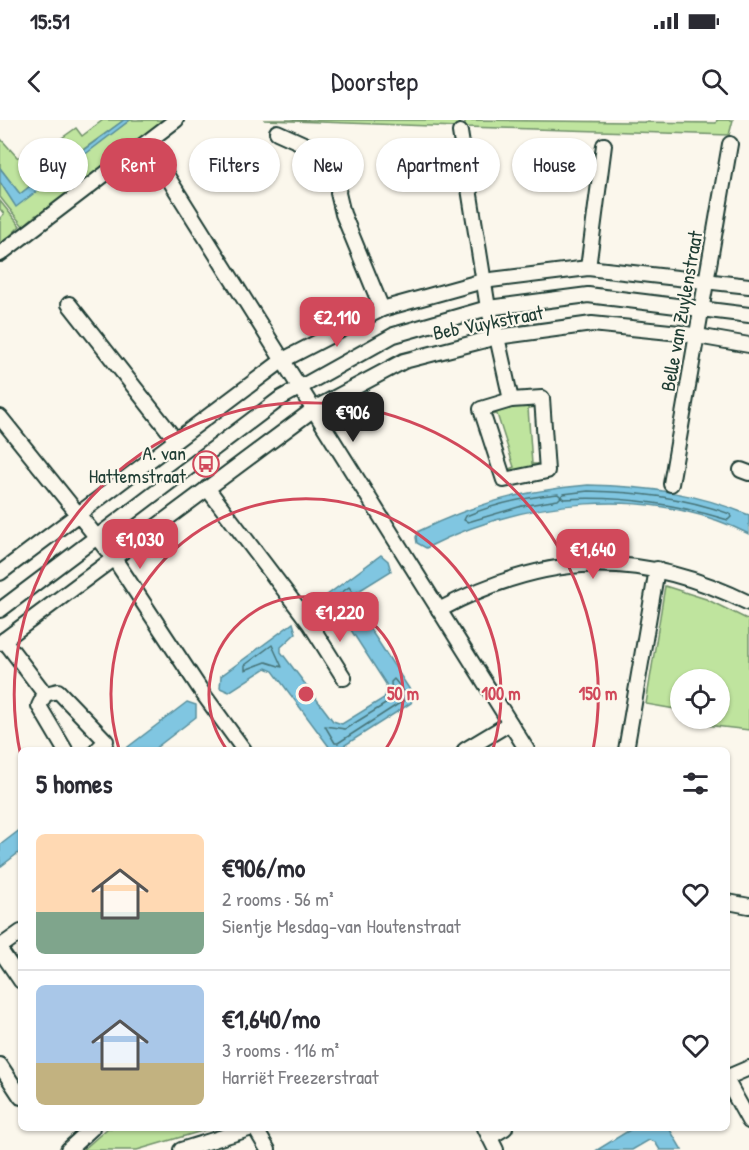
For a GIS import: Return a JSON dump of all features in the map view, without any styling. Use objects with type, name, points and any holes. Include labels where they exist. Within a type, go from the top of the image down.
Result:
[{"type":"street","points":[[0,254],[176,120]]},
{"type":"street","points":[[277,132],[317,150],[342,154],[339,193],[343,214],[382,309]]},
{"type":"street","points":[[460,132],[488,308],[511,400]]},
{"type":"street","name":"Belle van Zuylenstraat","points":[[671,484],[730,144]]},
{"type":"street","points":[[588,268],[604,145]]},
{"type":"street","points":[[177,192],[525,747]]},
{"type":"street","points":[[0,573],[175,439],[283,360],[382,309],[483,281],[588,268],[706,279],[749,286]]},
{"type":"street","points":[[0,610],[299,386],[394,335],[488,308],[588,295],[749,315]]},
{"type":"street","points":[[69,304],[175,439]]},
{"type":"street","name":"Beb Vuykstraat","points":[[2,641],[115,560],[314,409],[404,361],[497,337],[592,324],[697,336],[749,345]]},
{"type":"street","points":[[542,398],[547,471],[504,480],[481,409],[511,400],[542,398]]},
{"type":"street","points":[[0,417],[115,560],[204,695],[242,747]]},
{"type":"street","points":[[207,488],[310,624],[344,678]]},
{"type":"street","points":[[439,610],[487,586],[542,570],[597,564],[657,569],[693,579],[749,603]]},
{"type":"street","points":[[627,747],[657,569]]},
{"type":"street","points":[[2,641],[45,694]]},
{"type":"street","points":[[45,694],[58,691],[106,741],[100,747]]},
{"type":"street","points":[[45,694],[39,706],[63,747]]},
{"type":"street","points":[[470,747],[510,723]]},
{"type":"street","points":[[730,902],[749,906]]},
{"type":"street","points":[[18,934],[0,948],[18,976]]},
{"type":"street","points":[[0,1065],[18,1092]]},
{"type":"street","points":[[730,1076],[749,1068]]},
{"type":"street","points":[[730,1087],[749,1121]]},
{"type":"street","points":[[68,1150],[89,1131]]},
{"type":"street","points":[[181,1150],[244,1131]]},
{"type":"street","points":[[256,1131],[268,1150]]},
{"type":"green space","points":[[103,120],[124,120],[88,146],[88,138],[62,138],[76,128],[82,136]]},
{"type":"green space","points":[[130,120],[166,120],[142,138],[106,138]]},
{"type":"green space","points":[[264,120],[459,120],[458,127]]},
{"type":"green space","points":[[465,120],[716,123],[717,120],[733,120],[729,135],[465,127]]},
{"type":"green space","points":[[0,138],[17,157],[18,191],[0,168]]},
{"type":"green space","points":[[100,143],[100,170],[88,179],[88,152]]},
{"type":"green space","points":[[0,182],[16,206],[35,192],[71,192],[23,226],[0,197]]},
{"type":"green space","points":[[0,201],[20,226],[0,246],[0,218],[4,214],[0,209]]},
{"type":"green space","points":[[537,403],[538,407],[528,408],[532,464],[542,464],[540,467],[511,473],[505,471],[514,467],[497,414],[487,416],[487,413],[511,405]]},
{"type":"green space","points":[[665,586],[706,599],[749,620],[749,730],[730,728],[730,669],[670,669],[670,708],[646,704]]},
{"type":"green space","points":[[105,1131],[202,1131],[137,1150],[83,1150]]},
{"type":"water","points":[[124,120],[130,120],[106,138],[100,138],[100,143],[88,152],[88,147]]},
{"type":"water","points":[[0,168],[18,192],[20,194],[36,192],[16,207],[0,182]]},
{"type":"water","points":[[588,485],[650,489],[710,501],[749,515],[749,534],[710,518],[670,508],[628,504],[586,504],[544,509],[503,518],[464,531],[426,548],[417,543],[416,537],[419,531],[481,505],[542,491]]},
{"type":"water","points":[[381,555],[388,561],[391,571],[357,592],[355,606],[414,696],[411,703],[342,747],[329,747],[273,671],[266,668],[229,692],[220,688],[221,676],[293,623],[296,633],[281,647],[281,652],[333,721],[342,724],[384,698],[387,691],[386,684],[338,610],[331,608],[320,619],[313,615],[311,607]]},
{"type":"water","points":[[187,702],[196,705],[196,717],[157,747],[128,747]]},
{"type":"water","points":[[18,831],[18,853],[0,867],[0,845]]},
{"type":"water","points":[[628,1131],[671,1131],[682,1150],[660,1150],[655,1142],[649,1140],[632,1150],[597,1150]]},
{"type":"place","name":"A. van Hattemstraat","points":[[206,464]]}]
